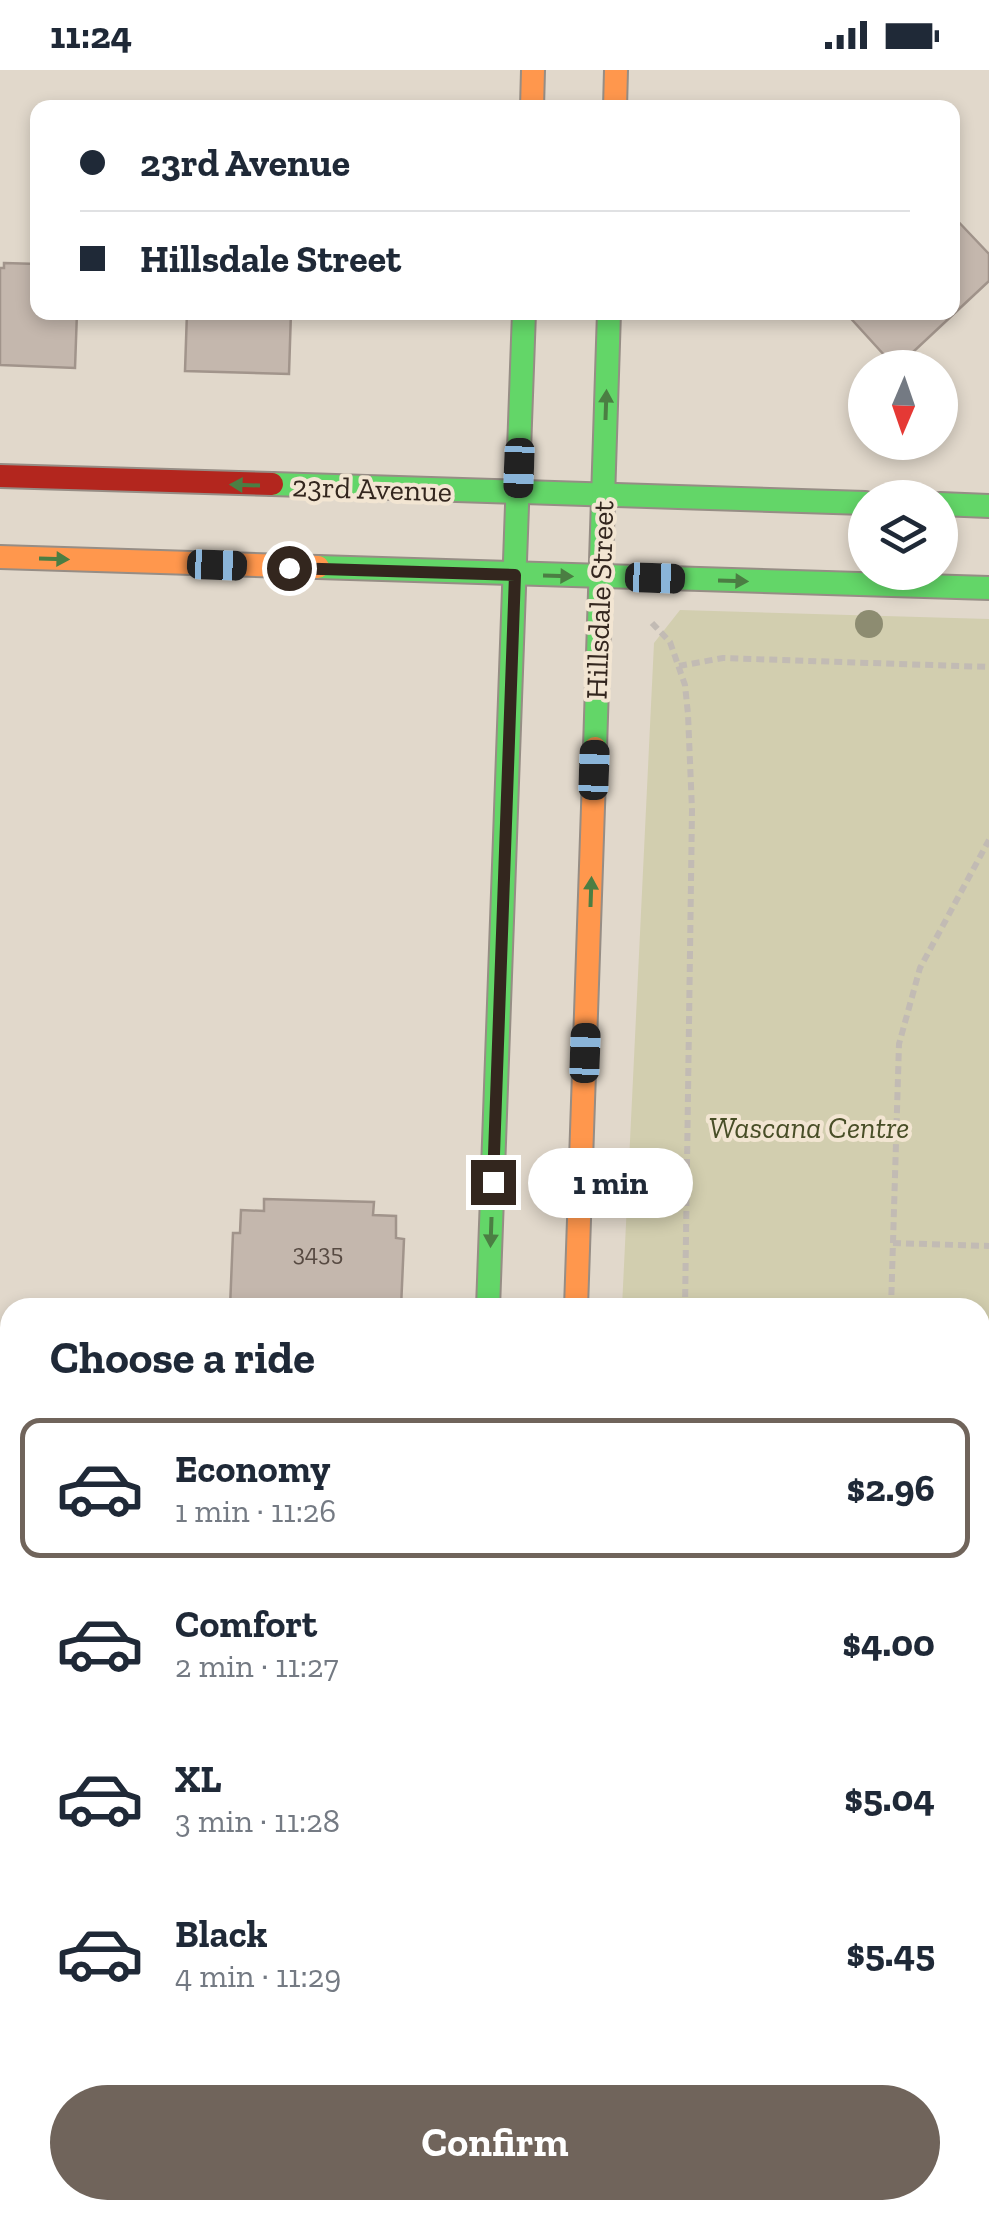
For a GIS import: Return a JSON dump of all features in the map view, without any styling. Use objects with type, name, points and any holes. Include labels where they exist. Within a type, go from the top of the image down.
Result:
[{"type":"street","points":[[532,100],[533,70]]},
{"type":"street","points":[[615,100],[616,70]]},
{"type":"street","points":[[488,1298],[524,320]]},
{"type":"street","name":"Hillsdale Street","points":[[576,1298],[609,320]]},
{"type":"street","name":"23rd Avenue","points":[[0,476],[603,498],[848,503]]},
{"type":"street","points":[[958,505],[989,506]]},
{"type":"street","points":[[0,557],[989,588]]},
{"type":"path","points":[[652,623],[670,642],[688,714],[692,810],[685,1298]]},
{"type":"path","points":[[679,666],[723,658],[989,667]]},
{"type":"path","points":[[891,1298],[900,1044],[920,968],[989,840]]},
{"type":"path","points":[[893,1243],[989,1246]]},
{"type":"green space","name":"Wascana Centre","points":[[680,610],[989,619],[989,1298],[622,1298],[654,643]]},
{"type":"building","points":[[960,223],[989,254],[989,281],[960,308]]},
{"type":"building","points":[[4,263],[30,264],[30,320],[77,320],[75,368],[0,365],[0,268],[4,268]]},
{"type":"building","points":[[187,320],[291,320],[289,374],[185,371]]},
{"type":"building","points":[[852,320],[947,320],[915,350],[880,350]]},
{"type":"building","points":[[264,1199],[374,1202],[373,1215],[396,1216],[396,1238],[404,1239],[401,1298],[230,1298],[233,1233],[240,1233],[241,1210],[264,1211]]},
{"type":"traffic: fast","points":[[488,1298],[524,320]]},
{"type":"traffic: fast","points":[[595,748],[609,320]]},
{"type":"traffic: fast","points":[[272,484],[848,502]]},
{"type":"traffic: fast","points":[[958,505],[989,506]]},
{"type":"traffic: fast","points":[[318,567],[989,588]]},
{"type":"traffic: slow","points":[[532,100],[533,70]]},
{"type":"traffic: slow","points":[[615,100],[616,70]]},
{"type":"traffic: slow","points":[[0,557],[318,567]]},
{"type":"traffic: slow","points":[[576,1298],[595,748]]},
{"type":"traffic: jam","points":[[0,476],[272,484]]},
{"type":"route","points":[[289,568],[515,575],[493,1182]]}]
